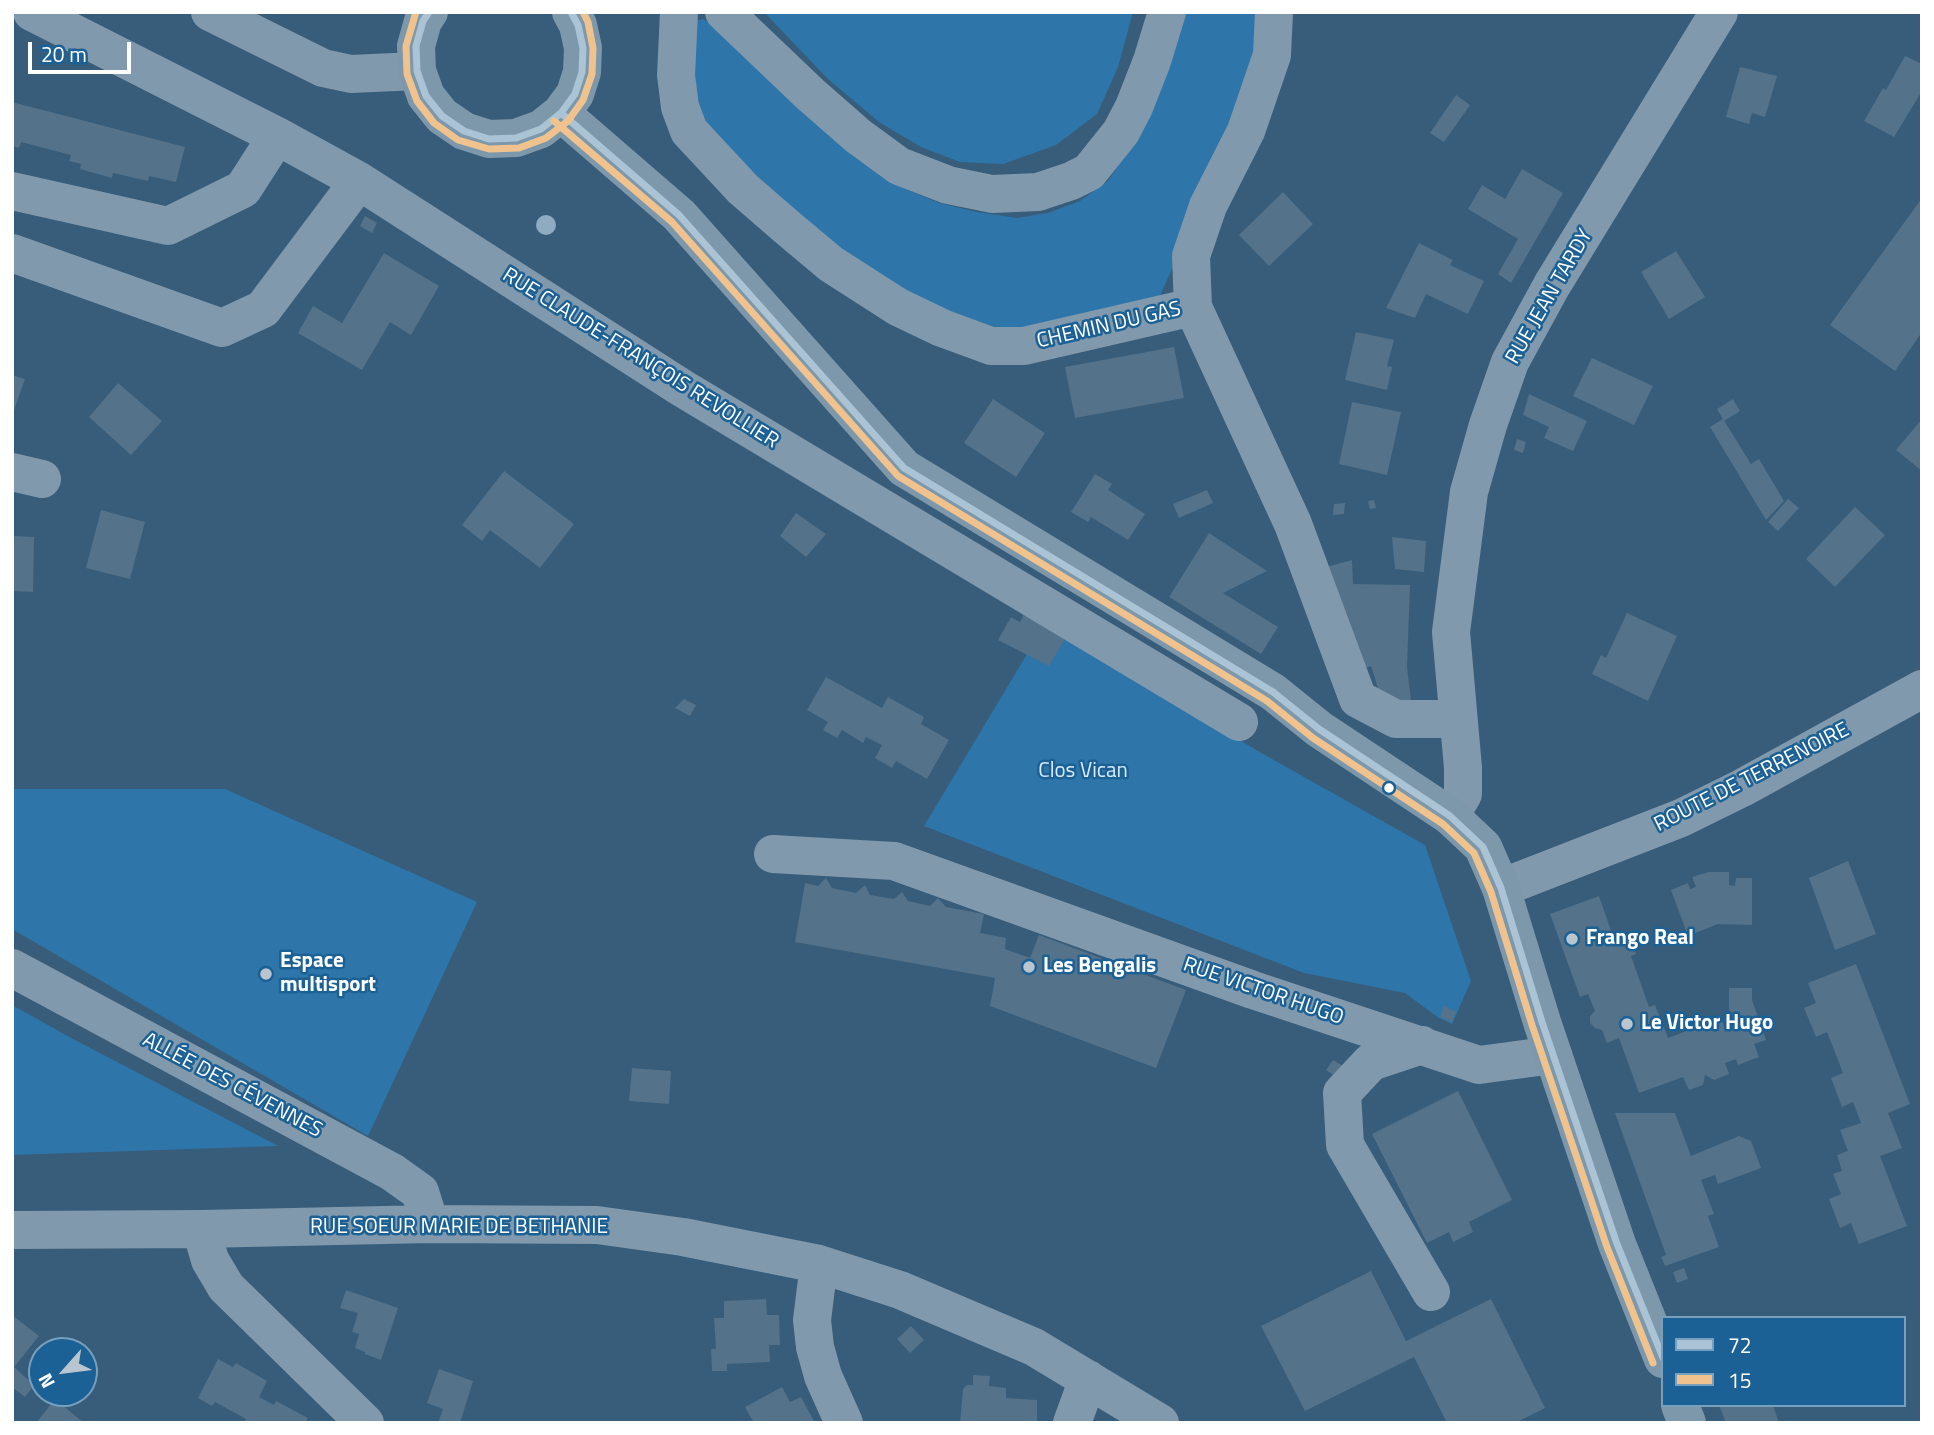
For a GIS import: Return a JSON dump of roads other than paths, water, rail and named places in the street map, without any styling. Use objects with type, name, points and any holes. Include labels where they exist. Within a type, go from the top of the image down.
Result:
[{"type":"main road","points":[[429,12],[423,21],[416,46],[417,71],[426,96],[442,116],[464,131],[489,139],[516,138],[541,129],[561,113],[575,94],[582,72],[583,48],[578,25],[571,12]]},
{"type":"main road","points":[[561,113],[679,215],[904,468],[1272,691],[1319,729],[1450,816],[1483,847],[1501,888],[1553,1055],[1617,1244],[1661,1355]]},
{"type":"street","name":"RUE CLAUDE-FRANÇOIS REVOLLIER","points":[[33,12],[277,136],[359,181],[682,388],[1239,722]]},
{"type":"street","points":[[210,12],[323,68],[351,74],[417,71]]},
{"type":"street","name":"CHEMIN DU GAS","points":[[679,12],[676,75],[680,107],[689,131],[743,189],[788,228],[831,264],[898,307],[942,328],[990,346],[1024,346],[1193,307],[1293,524],[1358,699],[1396,719],[1458,719]]},
{"type":"street","points":[[724,12],[858,136],[900,166],[948,185],[992,194],[1038,192],[1089,172],[1121,132],[1135,107],[1167,12]]},
{"type":"street","points":[[1193,307],[1191,256],[1208,206],[1246,131],[1272,55],[1274,12]]},
{"type":"street","name":"RUE JEAN TARDY","points":[[1450,816],[1463,794],[1451,632],[1469,492],[1488,425],[1510,362],[1552,285],[1719,12]]},
{"type":"street","points":[[12,191],[168,226],[243,190],[277,136]]},
{"type":"street","points":[[12,253],[222,328],[263,309],[359,181]]},
{"type":"street","name":"ROUTE DE TERRENOIRE","points":[[1501,888],[1681,818],[1742,788],[1922,689]]},
{"type":"street","name":"RUE VICTOR HUGO","points":[[773,854],[894,861],[1253,990],[1479,1065],[1553,1055]]},
{"type":"street","name":"ALLÉE DES CÉVENNES","points":[[12,968],[392,1171],[420,1192],[430,1224]]},
{"type":"street","points":[[1422,1045],[1371,1062],[1342,1093],[1345,1145],[1431,1292]]},
{"type":"street","name":"RUE SOEUR MARIE DE BETHANIE","points":[[12,1230],[430,1224],[597,1225],[683,1237],[819,1264],[900,1290],[1034,1347],[1160,1423]]},
{"type":"street","points":[[201,1229],[210,1260],[226,1287],[366,1423]]},
{"type":"street","points":[[819,1264],[812,1320],[815,1347],[823,1376],[844,1423]]},
{"type":"street","points":[[1072,1423],[1088,1379]]},
{"type":"place","name":"Frango Real","points":[[1572,939]]},
{"type":"place","name":"Les Bengalis","points":[[1029,967]]},
{"type":"place","name":"Espace multisport","points":[[266,974]]},
{"type":"place","name":"Le Victor Hugo","points":[[1627,1024]]},
{"type":"park label","name":"Clos Vican","points":[[1083,772]]}]
